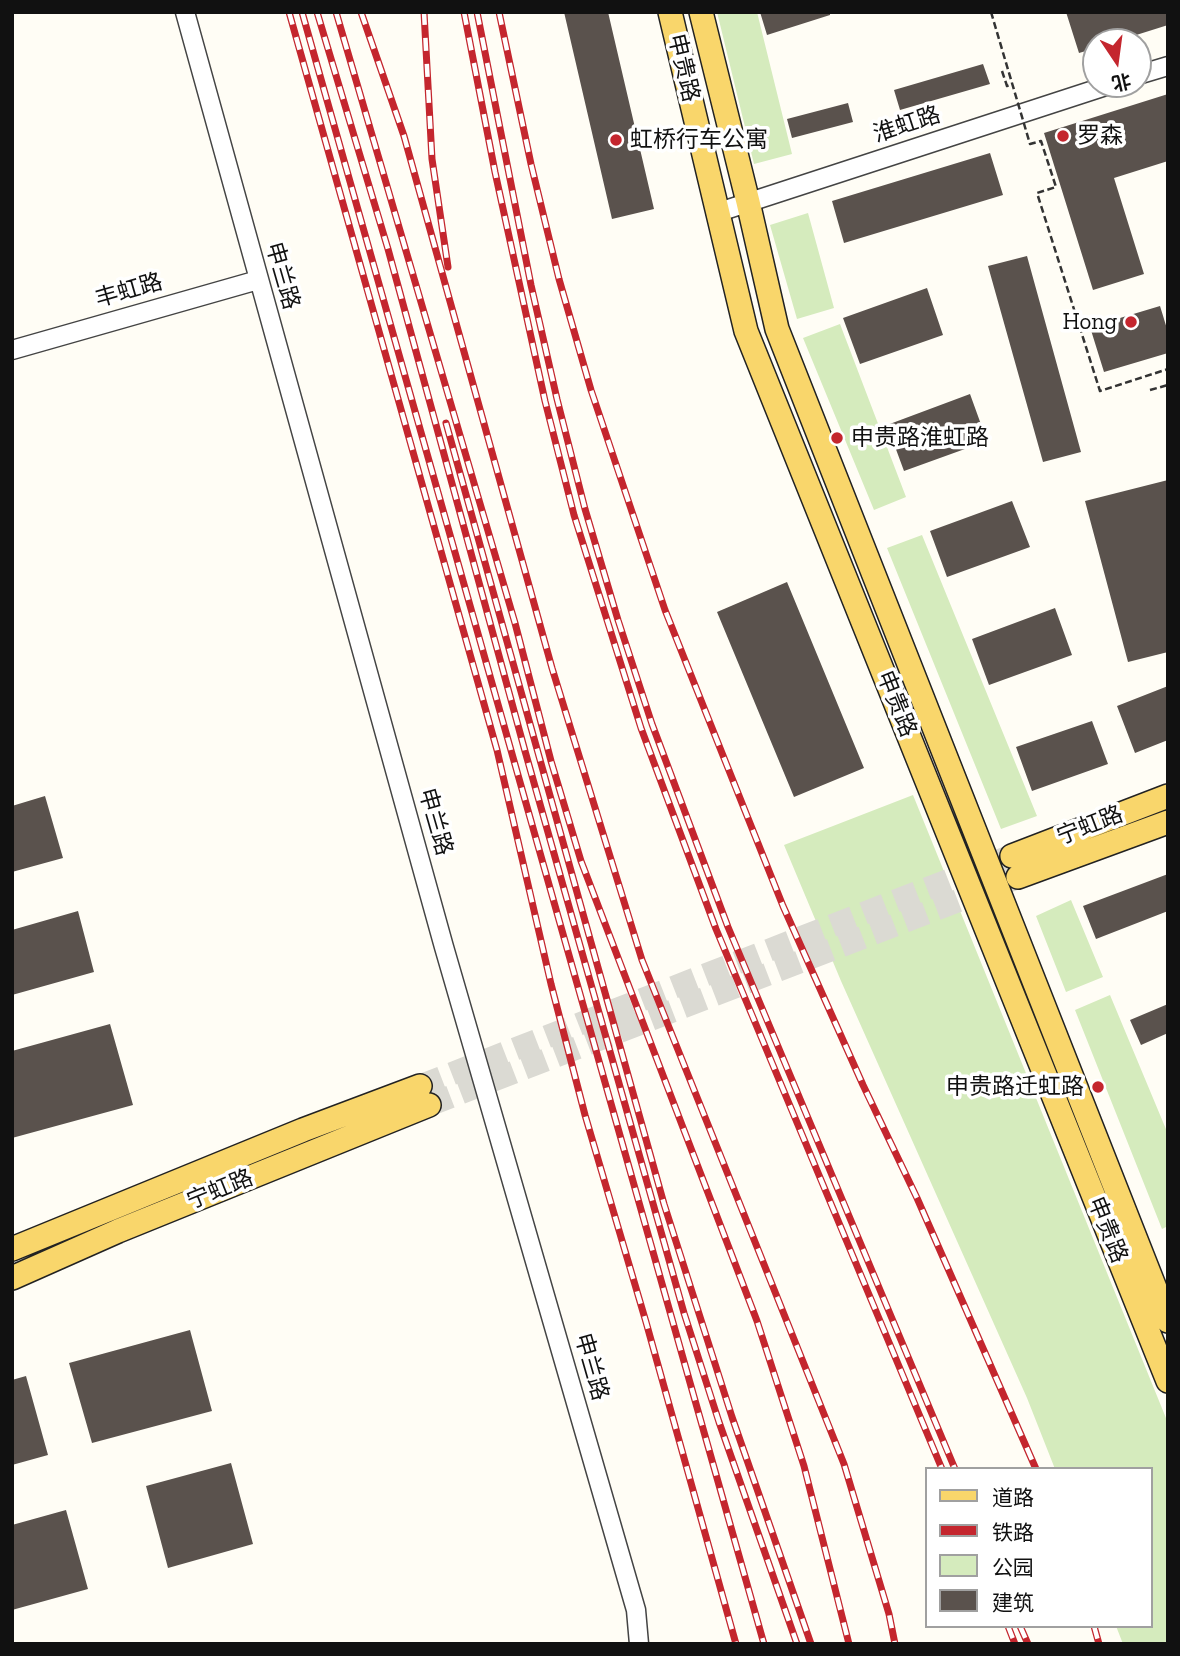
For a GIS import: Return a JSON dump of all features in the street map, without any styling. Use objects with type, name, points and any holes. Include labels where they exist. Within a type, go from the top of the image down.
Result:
[{"type":"main road","name":"申贵路","points":[[670,12],[746,331],[1168,1381]]},
{"type":"main road","name":"申贵路","points":[[701,12],[777,329],[1168,1321]]},
{"type":"main road","name":"宁虹路","points":[[1168,796],[1015,867],[1168,822]]},
{"type":"main road","name":"宁虹路","points":[[12,1249],[290,1135],[424,1095],[12,1278]]},
{"type":"street","name":"申兰路","points":[[185,12],[444,947],[636,1610],[639,1644]]},
{"type":"street","name":"淮虹路","points":[[716,213],[1082,94]]},
{"type":"street","name":"丰虹路","points":[[12,350],[258,280]]},
{"type":"path","points":[[991,12],[1030,144],[1041,141],[1056,187],[1037,192],[1100,390],[1168,369]]},
{"type":"path","points":[[1002,71],[1007,86],[1012,84]]},
{"type":"path","points":[[1150,390],[1168,385]]},
{"type":"green space","points":[[717,12],[757,12],[792,154],[754,164]]},
{"type":"green space","points":[[808,213],[834,308],[797,319],[770,225]]},
{"type":"green space","points":[[840,324],[906,497],[874,510],[803,338]]},
{"type":"green space","points":[[922,535],[1037,816],[1001,829],[887,548]]},
{"type":"green space","points":[[913,795],[1168,1423],[1168,1644],[1123,1644],[1117,1628],[1152,1628],[1152,1467],[1054,1467],[1027,1398],[841,981],[784,845]]},
{"type":"green space","points":[[1071,900],[1103,977],[1066,992],[1036,916]]},
{"type":"green space","points":[[1110,995],[1168,1134],[1168,1226],[1162,1229],[1075,1010]]},
{"type":"building","name":"虹桥行车公寓","points":[[564,12],[608,12],[654,209],[612,219]]},
{"type":"building","points":[[760,12],[830,12],[830,15],[767,35]]},
{"type":"building","points":[[1066,12],[1168,12],[1168,25],[1152,30],[1082,28],[1082,52],[1079,53]]},
{"type":"building","points":[[983,64],[990,84],[900,110],[894,90]]},
{"type":"building","points":[[1168,94],[1168,161],[1114,178],[1144,274],[1093,290],[1044,133]]},
{"type":"building","points":[[848,103],[853,122],[792,138],[787,119]]},
{"type":"building","points":[[990,153],[1003,195],[844,243],[832,201]]},
{"type":"building","points":[[1027,256],[1081,452],[1043,462],[988,266]]},
{"type":"building","points":[[927,288],[943,335],[860,364],[843,318]]},
{"type":"building","points":[[1160,306],[1168,332],[1168,353],[1104,372],[1090,327]]},
{"type":"building","points":[[970,394],[987,441],[904,471],[887,425]]},
{"type":"building","points":[[1168,480],[1168,652],[1128,662],[1085,501]]},
{"type":"building","points":[[1012,501],[1030,547],[947,577],[930,531]]},
{"type":"building","points":[[787,582],[864,768],[794,797],[717,612]]},
{"type":"building","points":[[1055,608],[1072,655],[989,685],[972,639]]},
{"type":"building","points":[[1168,686],[1168,740],[1135,753],[1117,706]]},
{"type":"building","points":[[1092,721],[1108,764],[1032,791],[1016,747]]},
{"type":"building","points":[[45,796],[63,858],[12,872],[12,806]]},
{"type":"building","points":[[1168,874],[1168,911],[1096,939],[1083,906]]},
{"type":"building","points":[[78,911],[94,972],[12,995],[12,930]]},
{"type":"building","points":[[1168,1004],[1168,1033],[1141,1045],[1130,1020]]},
{"type":"building","points":[[110,1024],[133,1105],[12,1138],[12,1051]]},
{"type":"building","points":[[190,1330],[212,1411],[92,1443],[69,1363]]},
{"type":"building","points":[[26,1376],[48,1455],[12,1465],[12,1380]]},
{"type":"building","points":[[231,1463],[253,1544],[168,1568],[146,1486]]},
{"type":"building","points":[[66,1510],[88,1589],[12,1610],[12,1525]]},
{"type":"tunnel","points":[[420,1086],[1006,858]]},
{"type":"tunnel","points":[[429,1105],[1014,879]]},
{"type":"railway","points":[[289,12],[497,750],[551,984],[585,1115],[736,1644]]},
{"type":"railway","points":[[302,12],[764,1644]]},
{"type":"railway","points":[[317,12],[388,249],[525,751],[684,1313],[797,1644]]},
{"type":"railway","points":[[336,12],[515,623],[551,761],[581,861],[757,1321],[804,1466],[849,1644]]},
{"type":"railway","points":[[361,12],[404,136],[552,668],[642,960],[844,1464],[889,1614],[895,1644]]},
{"type":"railway","points":[[424,12],[432,159],[448,267]]},
{"type":"railway","points":[[464,12],[495,172],[545,401],[574,515],[641,728],[716,929],[941,1467]]},
{"type":"railway","points":[[477,12],[531,285],[557,399],[585,509],[652,724],[728,927],[954,1467]]},
{"type":"railway","points":[[499,12],[531,164],[559,279],[591,390],[665,610],[783,906],[917,1198],[1035,1467]]},
{"type":"railway","points":[[446,423],[664,1204],[732,1417],[811,1644]]},
{"type":"railway","points":[[1009,1628],[1015,1644]]},
{"type":"railway","points":[[1021,1628],[1028,1644]]},
{"type":"railway","points":[[1095,1628],[1099,1644]]},
{"type":"place","name":"罗森","points":[[1063,136]]},
{"type":"place","name":"虹桥行车公寓","points":[[616,140]]},
{"type":"place","name":"Hong","points":[[1131,322]]},
{"type":"place","name":"申贵路淮虹路","points":[[837,438]]},
{"type":"place","name":"申贵路迁虹路","points":[[1098,1087]]}]
